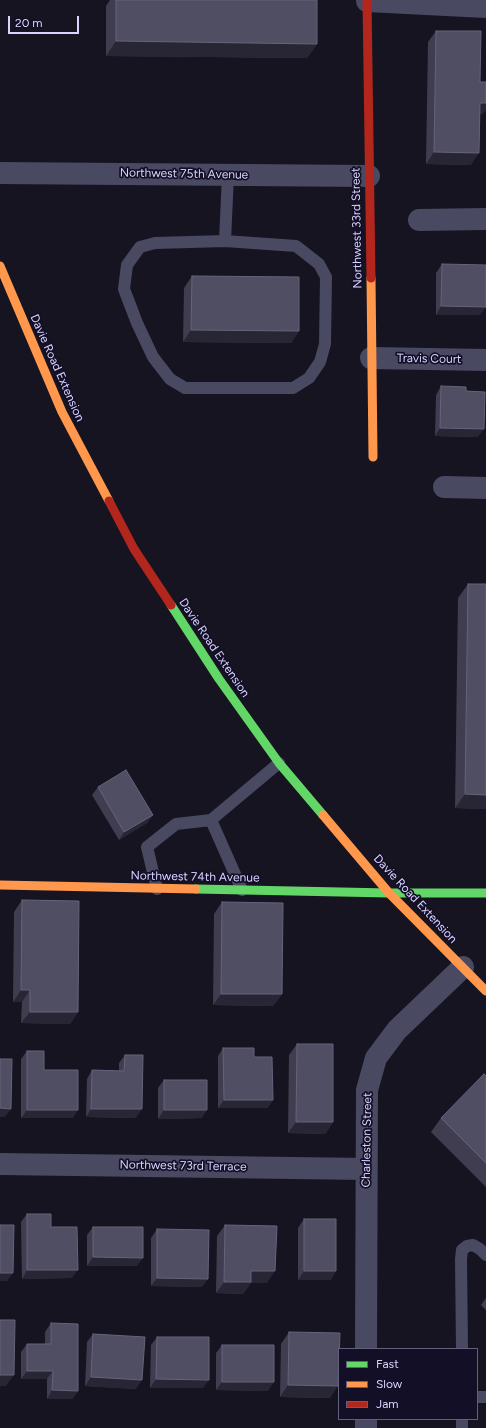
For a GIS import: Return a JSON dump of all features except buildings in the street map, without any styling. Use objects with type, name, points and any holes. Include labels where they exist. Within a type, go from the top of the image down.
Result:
[{"type":"street","points":[[367,1],[486,7]]},
{"type":"street","name":"Northwest 33rd Street","points":[[367,1],[373,457]]},
{"type":"street","name":"Northwest 75th Avenue","points":[[0,173],[369,176]]},
{"type":"street","points":[[419,220],[486,219]]},
{"type":"street","name":"Davie Road Extension","points":[[0,266],[62,412],[134,550],[219,679],[280,763],[389,893],[486,991]]},
{"type":"street","name":"Travis Court","points":[[371,358],[486,360]]},
{"type":"street","points":[[444,486],[486,488]]},
{"type":"street","name":"Northwest 74th Avenue","points":[[0,886],[389,893],[486,893]]},
{"type":"street","name":"Charleston Street","points":[[366,1348],[367,1090],[376,1058],[397,1030],[463,967]]},
{"type":"street","name":"Northwest 73rd Terrace","points":[[0,1164],[366,1169]]},
{"type":"lane","points":[[226,242],[228,175]]},
{"type":"lane","points":[[226,242],[296,246],[319,264],[326,277],[324,344],[320,362],[309,378],[293,388],[185,388],[170,379],[153,357],[137,323],[124,289],[127,265],[140,247],[155,243],[226,242]]},
{"type":"lane","points":[[157,889],[147,846],[176,824],[211,820],[280,763]]},
{"type":"lane","points":[[211,820],[242,890]]},
{"type":"lane","points":[[462,1348],[462,1250],[467,1246],[473,1245],[486,1255]]},
{"type":"traffic: fast","points":[[171,605],[219,679],[279,763],[323,815]]},
{"type":"traffic: fast","points":[[196,889],[389,893],[486,893]]},
{"type":"traffic: slow","points":[[0,266],[62,412],[109,501]]},
{"type":"traffic: slow","points":[[371,278],[373,457]]},
{"type":"traffic: slow","points":[[323,815],[389,893],[486,991]]},
{"type":"traffic: slow","points":[[0,885],[196,889]]},
{"type":"traffic: jam","points":[[367,0],[371,278]]},
{"type":"traffic: jam","points":[[109,501],[134,549],[171,605]]}]
